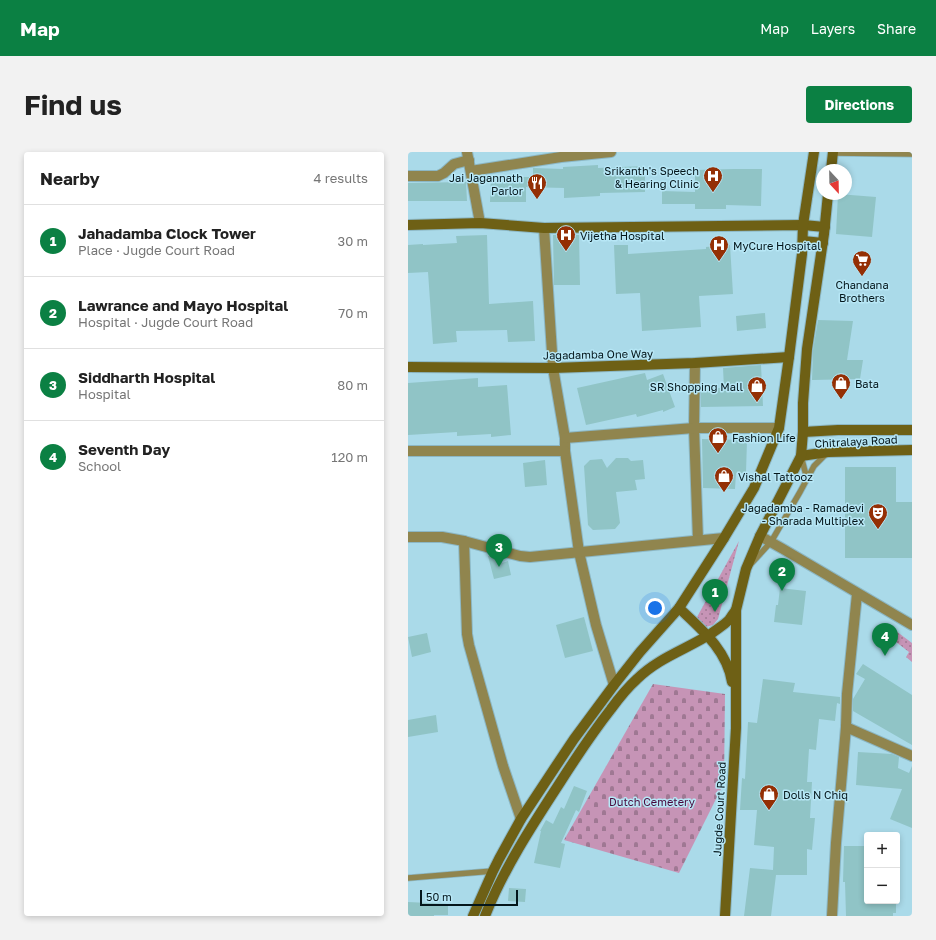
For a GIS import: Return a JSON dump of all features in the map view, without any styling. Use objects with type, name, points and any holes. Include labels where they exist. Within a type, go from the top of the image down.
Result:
[{"type":"main road","points":[[473,916],[493,871],[521,819],[567,750],[614,685],[640,652],[680,608],[754,488],[779,428],[814,152]]},
{"type":"main road","points":[[832,164],[833,153]]},
{"type":"main road","name":"Jugde Court Road","points":[[725,916],[736,728],[736,610],[746,569],[760,536],[800,456],[803,432],[803,403],[807,349],[823,243],[827,200]]},
{"type":"main road","points":[[408,225],[480,223],[544,228],[804,225],[825,227]]},
{"type":"main road","points":[[803,241],[823,243]]},
{"type":"main road","name":"Jagadamba One Way","points":[[408,366],[553,368],[695,364],[789,357]]},
{"type":"main road","name":"Chitralaya Road","points":[[803,432],[838,430],[912,430]]},
{"type":"main road","name":"Chitralaya Road","points":[[800,456],[828,452],[912,450]]},
{"type":"main road","name":"Jugde Court Road","points":[[680,608],[708,635],[718,648],[727,664],[732,678],[736,704]]},
{"type":"main road","name":"Jugde Court Road","points":[[708,635],[728,621],[736,610]]},
{"type":"main road","points":[[485,916],[502,880],[535,823],[576,757],[619,698],[636,679],[657,662],[708,635]]},
{"type":"street","points":[[471,171],[560,155],[610,152]]},
{"type":"street","points":[[408,176],[438,176],[470,154],[471,171],[480,223]]},
{"type":"street","points":[[544,228],[553,368],[565,438],[565,451],[579,552],[596,625],[614,685]]},
{"type":"street","points":[[695,364],[694,428],[698,540]]},
{"type":"street","points":[[565,438],[694,428],[779,428]]},
{"type":"street","points":[[408,451],[565,451]]},
{"type":"street","points":[[760,536],[912,625]]},
{"type":"street","points":[[408,537],[442,537],[464,541],[530,558],[724,538]]},
{"type":"street","points":[[464,541],[467,634],[469,645],[503,766],[521,819]]},
{"type":"street","points":[[832,916],[836,843],[846,727],[847,694],[857,594]]},
{"type":"street","points":[[846,727],[912,756]]},
{"type":"lane","points":[[833,153],[912,154]]},
{"type":"lane","points":[[746,569],[771,542],[814,466],[828,452]]},
{"type":"lane","points":[[800,456],[807,479]]},
{"type":"lane","points":[[408,878],[493,871]]},
{"type":"green space","points":[[739,541],[718,619],[713,625],[706,627],[697,617]]},
{"type":"green space","points":[[888,625],[912,643],[912,662],[906,657],[909,652],[883,632]]},
{"type":"green space","name":"Dutch Cemetery","points":[[653,684],[725,694],[724,783],[679,873],[564,840]]},
{"type":"building","points":[[598,165],[598,168],[645,166],[645,192],[600,193],[600,196],[564,198],[564,188],[526,187],[526,202],[490,202],[491,177],[533,177],[533,168],[563,169],[563,167]]},
{"type":"building","points":[[762,169],[761,206],[726,205],[726,209],[695,209],[695,204],[662,204],[662,191],[695,192],[695,170]]},
{"type":"building","points":[[466,182],[467,201],[408,201],[408,183]]},
{"type":"building","points":[[852,195],[876,197],[872,237],[836,234],[838,200],[852,200]]},
{"type":"building","points":[[487,235],[489,304],[533,301],[535,341],[508,342],[507,330],[456,331],[457,342],[433,344],[428,272],[408,273],[408,245],[457,243],[456,236]]},
{"type":"building","points":[[553,235],[579,235],[580,285],[554,285]]},
{"type":"building","points":[[614,245],[628,245],[628,254],[706,249],[706,247],[730,245],[733,294],[699,296],[701,327],[642,331],[640,293],[616,294]]},
{"type":"building","points":[[765,313],[766,328],[737,331],[736,316]]},
{"type":"building","points":[[818,320],[853,321],[847,360],[863,360],[860,379],[812,380],[813,350]]},
{"type":"building","points":[[761,365],[763,406],[701,407],[701,388],[724,388],[723,368]]},
{"type":"building","points":[[645,373],[647,380],[663,374],[675,407],[663,412],[663,410],[637,417],[636,414],[586,425],[577,388]]},
{"type":"building","points":[[478,378],[478,387],[507,385],[511,435],[491,437],[491,434],[457,436],[457,432],[408,435],[408,383]]},
{"type":"building","points":[[702,439],[747,440],[746,473],[736,473],[735,489],[703,488]]},
{"type":"building","points":[[616,458],[628,458],[631,461],[643,460],[645,479],[635,480],[637,490],[616,492],[620,523],[615,529],[593,530],[588,525],[584,466],[590,460],[602,459],[607,468]]},
{"type":"building","points":[[545,460],[547,485],[525,487],[523,463]]},
{"type":"building","name":"Jagadamba - Ramadevi - Sharada Multiplex","points":[[845,467],[896,467],[896,502],[912,502],[912,558],[845,558]]},
{"type":"building","points":[[492,555],[500,557],[502,563],[508,561],[511,575],[494,579],[488,556]]},
{"type":"building","points":[[780,588],[806,591],[802,625],[774,622]]},
{"type":"building","points":[[584,617],[593,651],[565,658],[556,625]]},
{"type":"building","points":[[427,633],[431,652],[412,657],[408,637]]},
{"type":"building","points":[[863,664],[912,695],[912,745],[853,711],[853,699],[865,679],[856,674]]},
{"type":"building","points":[[763,679],[795,683],[793,692],[840,697],[840,704],[837,703],[835,721],[819,719],[816,750],[809,749],[807,782],[812,782],[810,818],[815,818],[812,850],[807,849],[807,875],[776,875],[771,916],[744,916],[750,868],[773,870],[774,847],[754,845],[757,810],[740,810],[742,778],[745,779],[748,722],[757,723]]},
{"type":"building","points":[[436,715],[438,732],[408,737],[408,720]]},
{"type":"building","points":[[858,752],[892,754],[899,757],[898,768],[909,773],[912,766],[912,828],[890,819],[902,789],[856,785]]},
{"type":"building","points":[[574,786],[587,791],[579,812],[576,810],[561,843],[565,844],[560,868],[534,863],[540,831],[546,820],[553,824],[561,807],[564,809]]},
{"type":"building","points":[[844,846],[864,846],[864,904],[896,904],[896,913],[893,913],[893,916],[846,916],[845,882],[843,882]]},
{"type":"building","points":[[509,888],[526,889],[525,902],[508,901]]},
{"type":"building","points":[[408,902],[448,904],[448,915],[408,916]]},
{"type":"place","name":"Srikanth's Speech & Hearing Clinic","points":[[713,193]]},
{"type":"place","name":"Jai Jagannath Parlor","points":[[537,200]]},
{"type":"place","name":"Vijetha Hospital","points":[[566,252]]},
{"type":"place","name":"MyCure Hospital","points":[[719,262]]},
{"type":"place","name":"Chandana Brothers","points":[[862,277]]},
{"type":"place","name":"Bata","points":[[841,400]]},
{"type":"place","name":"SR Shopping Mall","points":[[757,403]]},
{"type":"place","name":"Fashion Life","points":[[718,454]]},
{"type":"place","name":"Vishal Tattooz","points":[[724,493]]},
{"type":"place","name":"Jagadamba - Ramadevi - Sharada Multiplex","points":[[878,530]]},
{"type":"place","name":"Siddharth Hospital","points":[[499,567]]},
{"type":"place","name":"Lawrance and Mayo Hospital","points":[[782,591]]},
{"type":"place","name":"Jahadamba Clock Tower","points":[[715,612]]},
{"type":"place","name":"Seventh Day","points":[[885,656]]},
{"type":"place","name":"Dolls N Chiq","points":[[769,811]]}]
